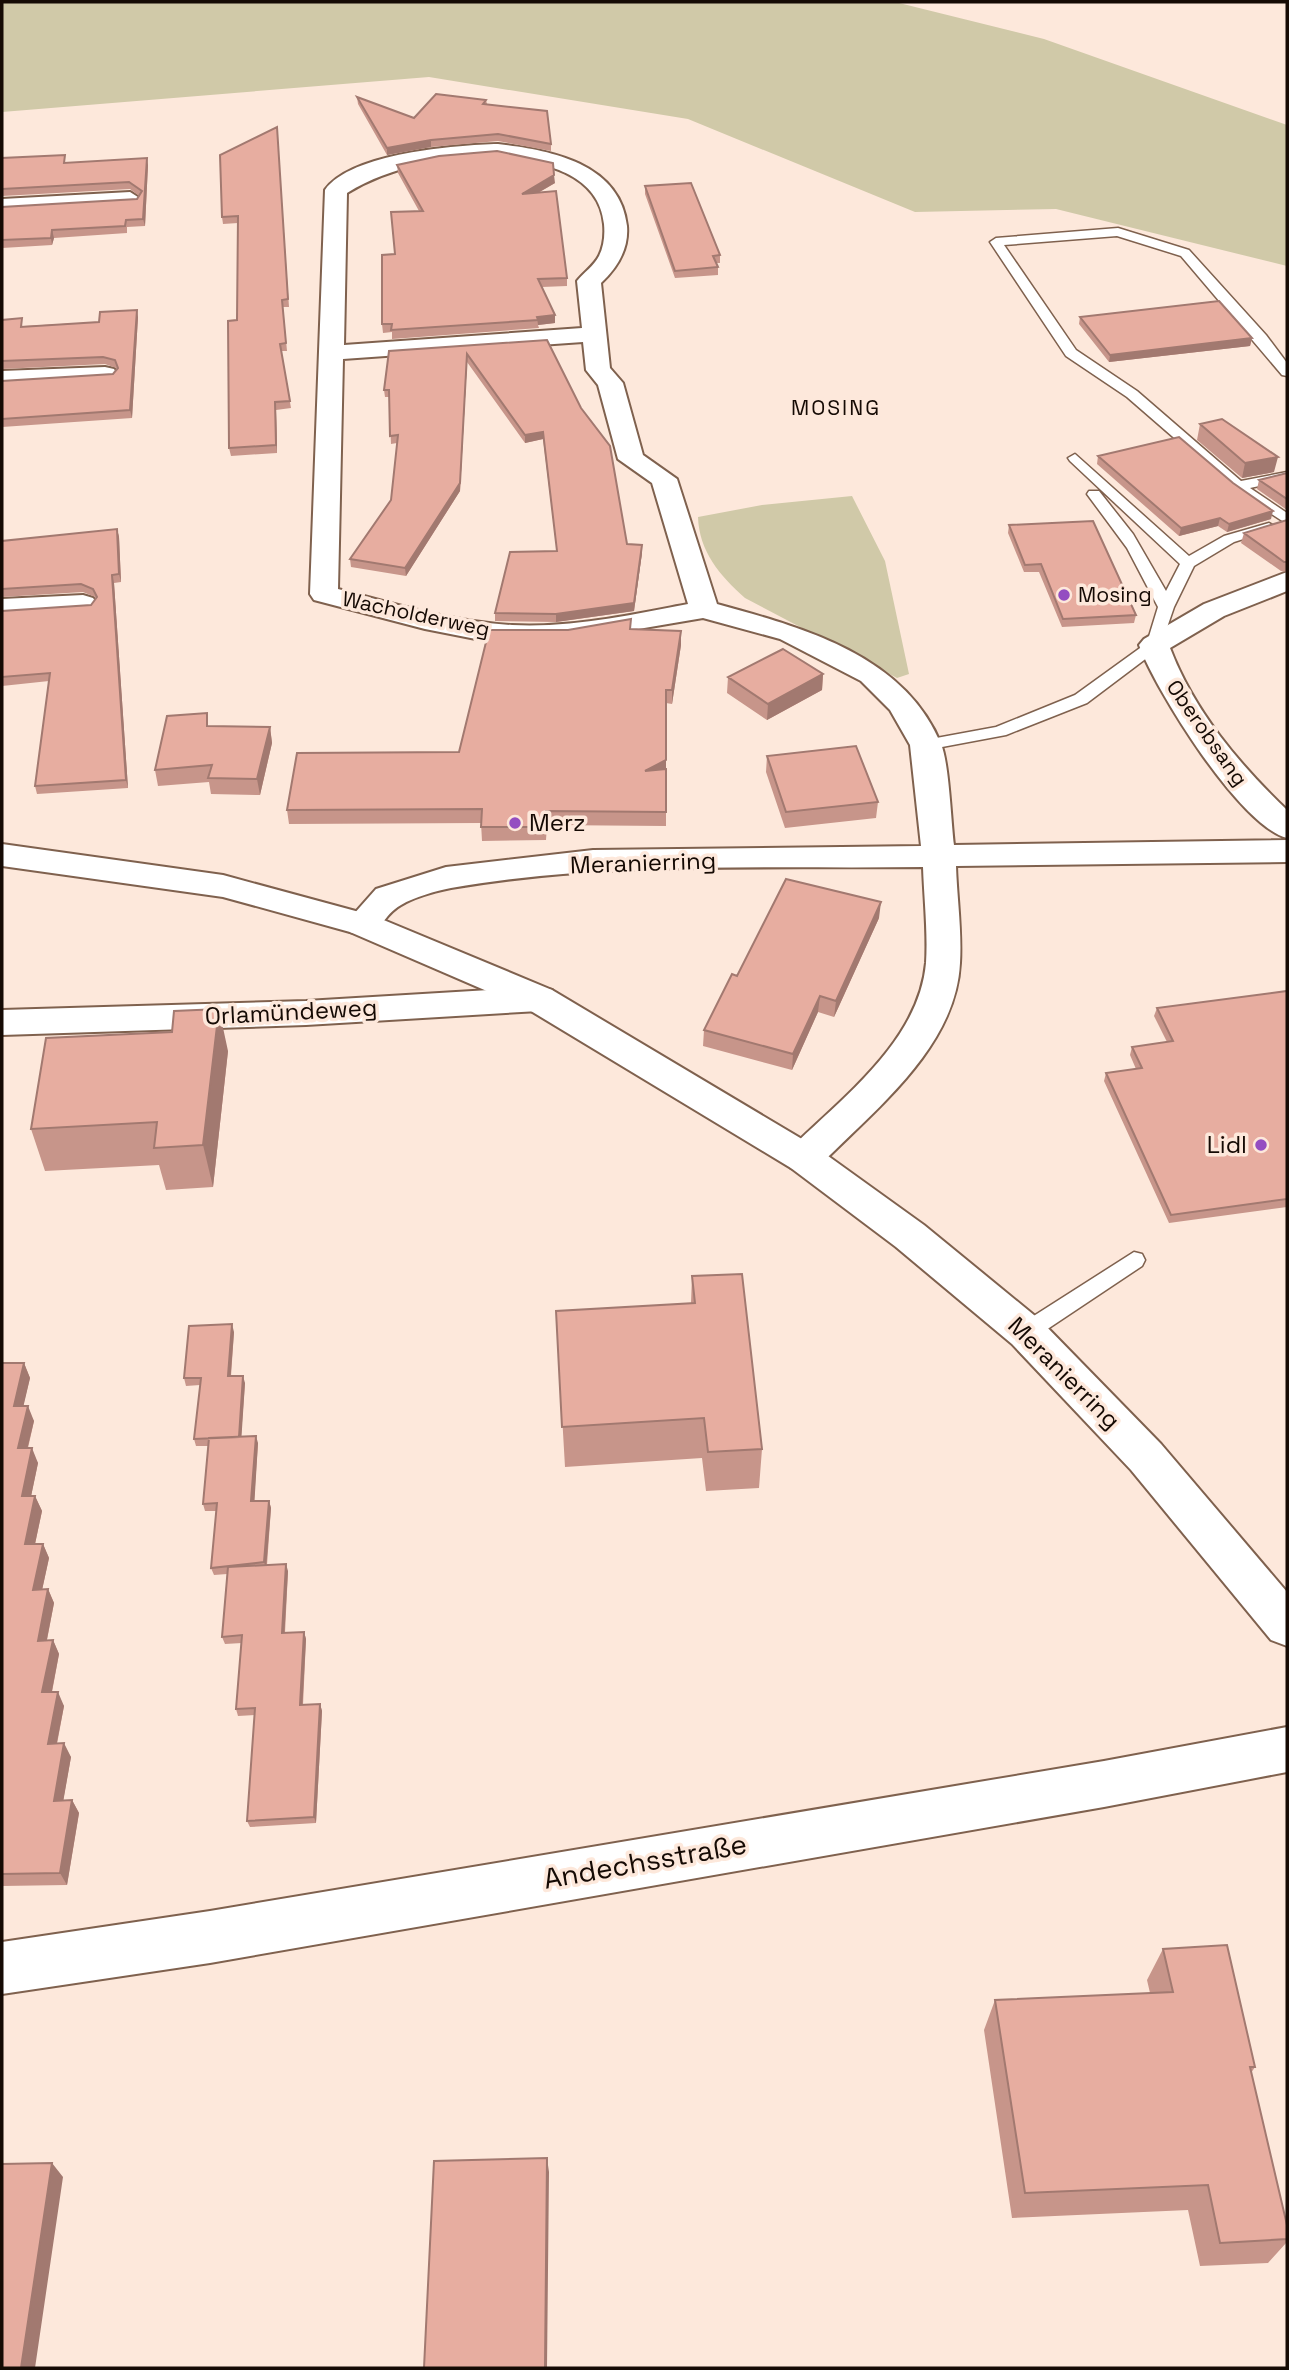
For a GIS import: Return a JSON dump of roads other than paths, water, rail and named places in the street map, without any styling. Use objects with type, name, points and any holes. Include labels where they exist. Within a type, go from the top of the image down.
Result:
[{"type":"street","name":"Wacholderweg","points":[[705,609],[664,479],[631,459],[610,383],[598,370],[589,281],[608,265],[615,243],[615,212],[608,195],[588,177],[545,158],[498,150],[425,155],[374,167],[336,190],[324,594],[414,618],[488,632],[562,633],[705,609],[790,633],[872,675],[902,705],[926,745],[939,858]]},
{"type":"street","points":[[2,206],[130,200]]},
{"type":"street","points":[[331,354],[594,334]]},
{"type":"street","points":[[2,379],[105,373]]},
{"type":"street","points":[[1154,645],[1214,610],[1287,581]]},
{"type":"street","points":[[2,608],[83,604]]},
{"type":"street","name":"Oberobsang","points":[[1154,645],[1160,665],[1181,702],[1254,797],[1287,828]]},
{"type":"street","name":"Meranierring","points":[[362,924],[388,897],[446,878],[593,861],[1287,851]]},
{"type":"street","name":"Meranierring","points":[[2,855],[223,886],[362,924],[539,999],[804,1158],[911,1236],[1026,1332],[1146,1457],[1287,1625]]},
{"type":"street","points":[[804,1158],[884,1078],[929,1021],[943,964],[939,858]]},
{"type":"street","name":"Orlamündeweg","points":[[2,1023],[306,1013],[539,999]]},
{"type":"street","name":"Andechsstraße","points":[[2,1968],[210,1937],[1104,1784],[1287,1749]]},
{"type":"lane","points":[[1287,372],[1261,338],[1185,253],[1118,232],[996,242],[1071,353],[1132,394],[1238,486],[1287,521]]},
{"type":"lane","points":[[1074,458],[1188,563]]},
{"type":"lane","points":[[1238,486],[1287,476]]},
{"type":"lane","points":[[1094,494],[1120,522],[1142,556],[1166,607]]},
{"type":"lane","points":[[926,745],[1000,731],[1081,699],[1154,645],[1166,607],[1188,563],[1230,539],[1287,521]]},
{"type":"lane","points":[[1026,1332],[1134,1260]]},
{"type":"place","name":"Mosing","points":[[1064,595]]},
{"type":"place","name":"Merz","points":[[515,823]]},
{"type":"place","name":"Lidl","points":[[1261,1145]]},
{"type":"district","name":"MOSING","points":[[836,408]]}]
